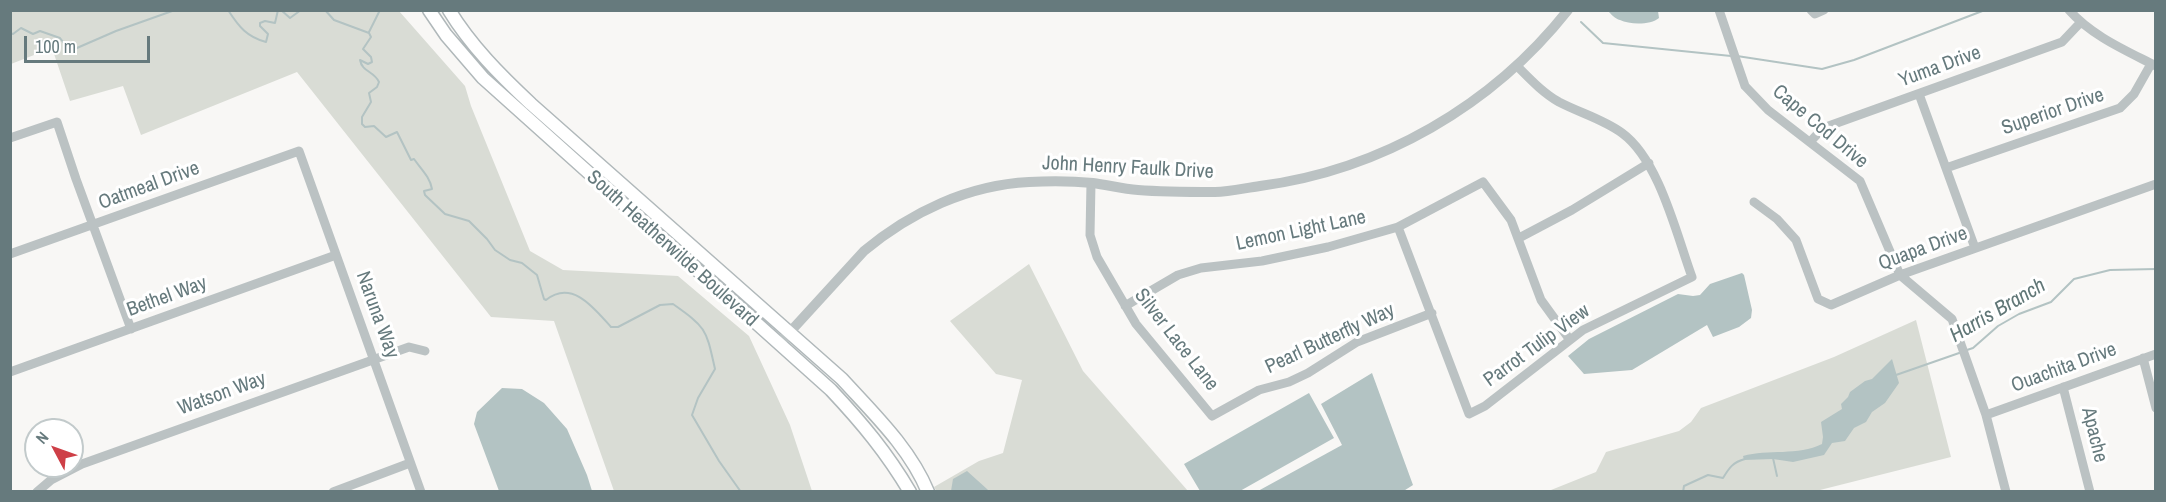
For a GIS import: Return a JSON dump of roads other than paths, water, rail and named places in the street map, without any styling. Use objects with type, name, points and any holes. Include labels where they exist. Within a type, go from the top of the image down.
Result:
[{"type":"main road","name":"South Heatherwilde Boulevard","points":[[429,10],[446,35],[483,78],[521,114],[831,390],[870,432],[891,459],[910,492]]},
{"type":"main road","name":"South Heatherwilde Boulevard","points":[[449,10],[459,27],[493,68],[531,104],[842,379],[883,423],[904,451],[928,492]]},
{"type":"main road","points":[[521,114],[531,104]]},
{"type":"street","name":"John Henry Faulk Drive","points":[[779,344],[864,251],[912,216],[954,197],[987,188],[1028,182],[1091,183],[1138,190],[1217,192],[1294,182],[1349,166],[1432,128],[1479,98],[1517,66],[1553,30],[1568,10]]},
{"type":"street","name":"Cape Cod Drive","points":[[1719,10],[1745,86],[1768,110],[1860,181],[1900,275],[1952,320],[1986,415],[2006,492]]},
{"type":"street","points":[[1811,10],[1815,14],[1824,10]]},
{"type":"street","points":[[2068,10],[2080,23],[2096,34],[2153,65]]},
{"type":"street","name":"Yuma Drive","points":[[1810,142],[1823,128],[2062,42],[2080,23]]},
{"type":"street","name":"Superior Drive","points":[[1946,168],[2120,108],[2134,94],[2153,65]]},
{"type":"street","points":[[1517,66],[1557,101],[1595,117],[1622,133],[1649,162],[1572,210],[1519,238],[1540,300],[1570,340]]},
{"type":"street","points":[[1919,94],[1975,248]]},
{"type":"street","points":[[10,138],[57,122],[130,329]]},
{"type":"street","name":"Oatmeal Drive","points":[[10,254],[299,151]]},
{"type":"street","name":"Naruna Way","points":[[299,151],[421,492]]},
{"type":"street","name":"Parrot Tulip View","points":[[1432,313],[1468,414],[1485,406],[1584,330],[1692,277],[1649,162]]},
{"type":"street","name":"Lemon Light Lane","points":[[1125,306],[1178,275],[1201,268],[1262,261],[1329,248],[1398,227],[1483,182],[1502,205],[1519,238]]},
{"type":"street","name":"Silver Lace Lane","points":[[1091,183],[1090,235],[1096,257],[1125,306],[1149,340],[1212,416]]},
{"type":"street","name":"Quapa Drive","points":[[1754,202],[1778,219],[1796,240],[1818,299],[1831,305],[1900,275],[2156,184]]},
{"type":"street","points":[[1398,227],[1432,313]]},
{"type":"street","name":"Bethel Way","points":[[10,372],[336,255]]},
{"type":"street","name":"Pearl Butterfly Way","points":[[1212,416],[1259,390],[1289,382],[1308,373],[1357,342],[1432,313]]},
{"type":"street","name":"Watson Way","points":[[38,492],[51,480],[82,464],[409,347],[425,351]]},
{"type":"street","name":"Ouachita Drive","points":[[1986,415],[2156,354]]},
{"type":"street","points":[[2144,358],[2156,408]]},
{"type":"street","name":"Apache","points":[[2063,387],[2090,492]]},
{"type":"street","points":[[333,492],[410,463]]},
{"type":"waterway","name":"Harris Branch","points":[[10,33],[13,34],[21,28],[33,34],[40,31],[60,38],[70,51],[116,31],[175,10]]},
{"type":"waterway","name":"Harris Branch","points":[[228,10],[244,30],[266,42],[268,34],[260,23],[265,21],[275,23],[278,10]]},
{"type":"waterway","name":"Harris Branch","points":[[281,10],[290,18],[301,10]]},
{"type":"waterway","name":"Harris Branch","points":[[325,10],[334,20],[369,33],[371,37],[363,49],[371,57],[372,62],[368,64],[360,60],[363,67],[379,82],[377,87],[369,93],[371,102],[362,117],[362,124],[365,127],[374,126],[386,137],[397,132],[411,160],[414,159],[429,181],[432,189],[424,191],[425,195],[445,214],[469,221],[495,250],[510,260],[522,263],[537,275],[544,299],[556,294],[574,294],[590,305],[611,327],[618,327],[660,305],[673,304],[699,325],[707,337],[715,369],[698,398],[692,415],[719,461],[741,492]]},
{"type":"waterway","points":[[369,32],[380,10]]},
{"type":"waterway","points":[[1737,56],[1822,69],[1854,60],[1985,10]]},
{"type":"waterway","points":[[1581,22],[1603,43],[1731,56]]},
{"type":"waterway","name":"Harris Branch","points":[[1967,350],[1973,348],[1998,326],[2019,314],[2051,302],[2074,279],[2110,270],[2156,269]]},
{"type":"waterway","name":"Harris Branch","points":[[1896,375],[1962,352]]},
{"type":"waterway","points":[[1773,458],[1777,476]]},
{"type":"waterway","name":"Harris Branch","points":[[1683,492],[1684,486],[1708,475],[1723,478],[1732,466],[1745,459]]}]
